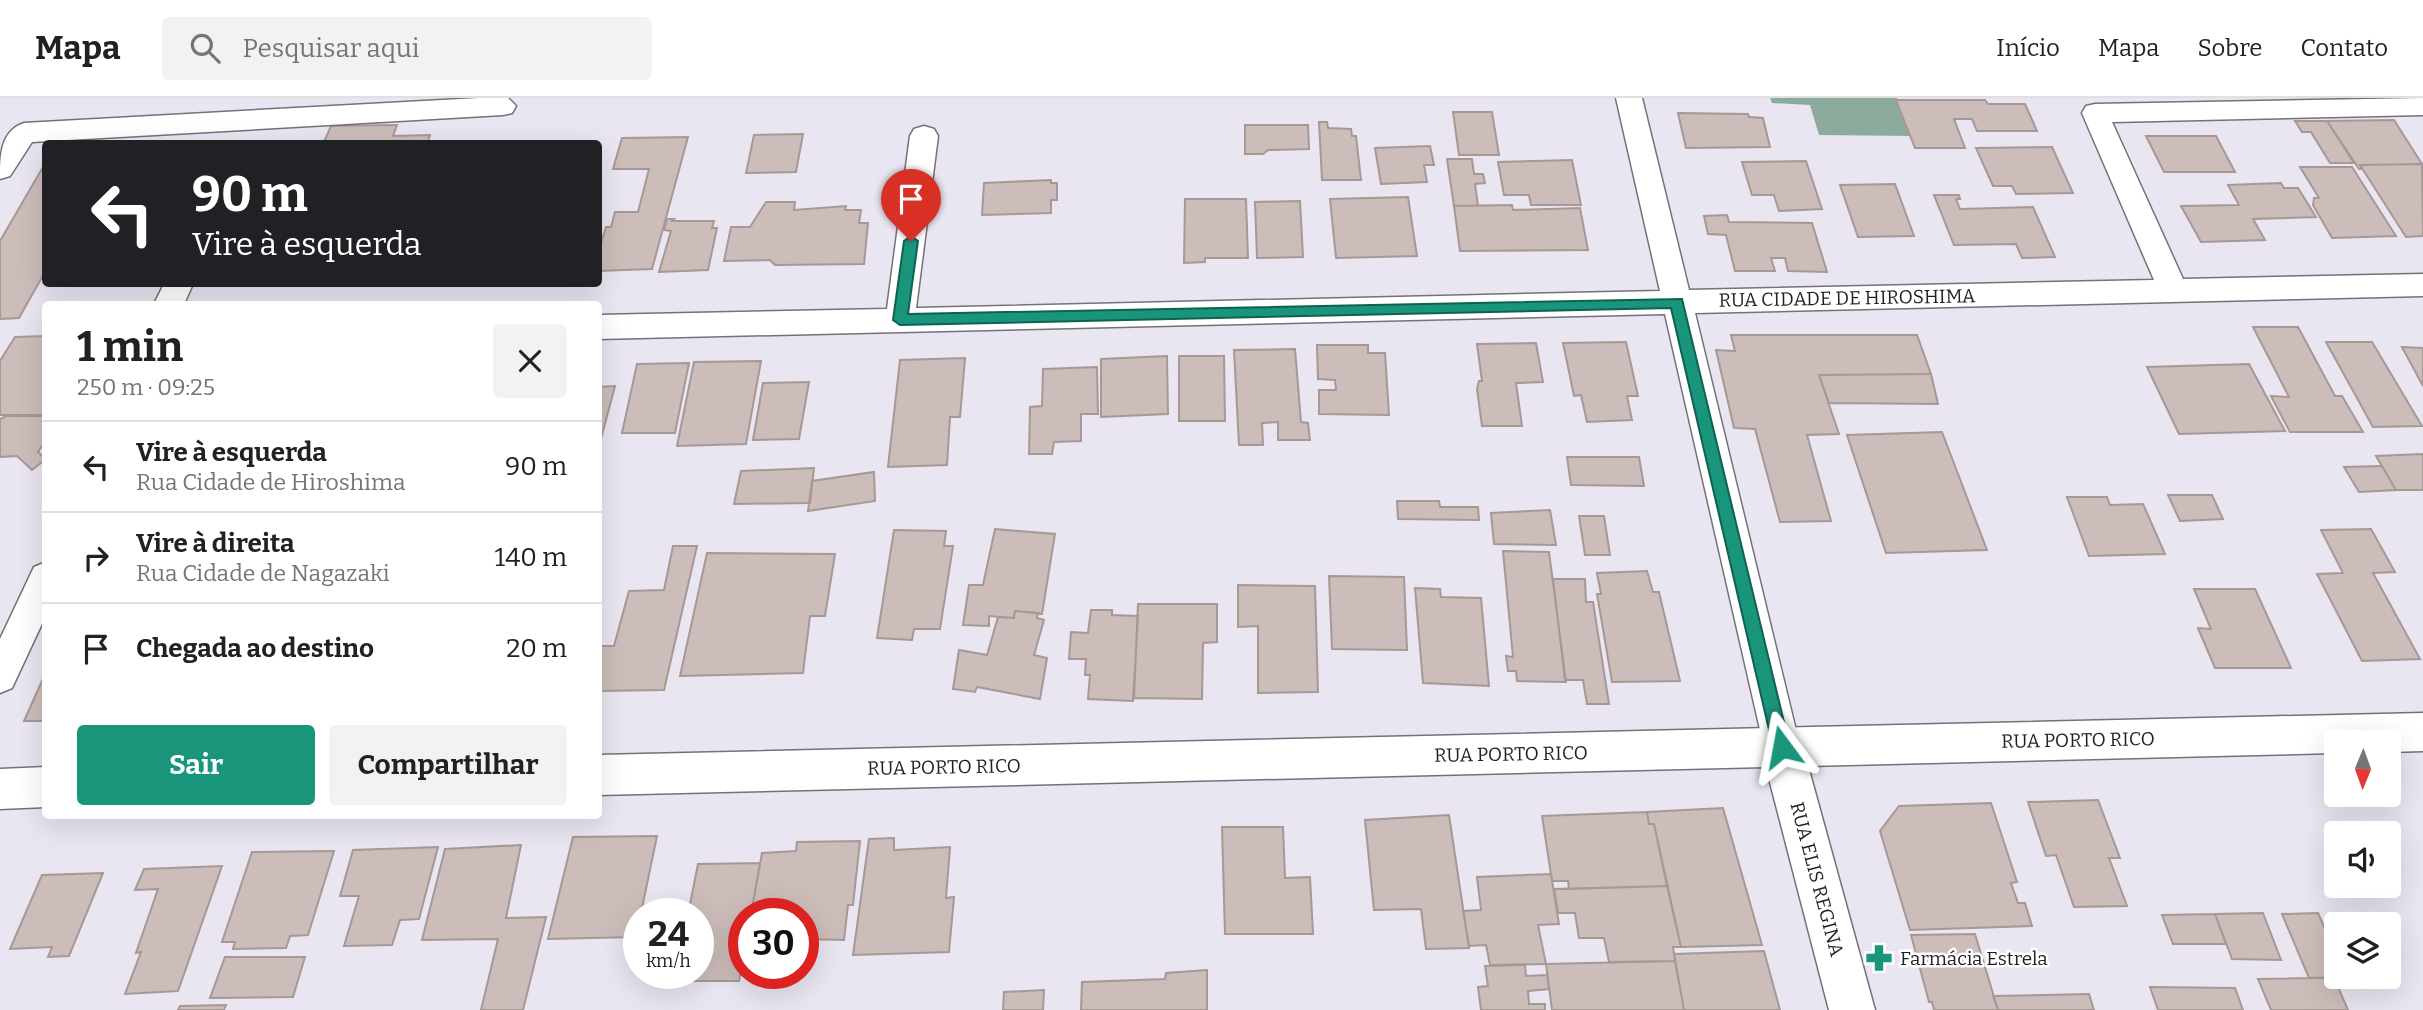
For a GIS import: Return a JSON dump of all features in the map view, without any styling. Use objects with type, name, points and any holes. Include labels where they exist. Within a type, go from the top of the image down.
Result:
[{"type":"main road","name":"RUA PORTO RICO","points":[[602,775],[2423,732]]},
{"type":"main road","name":"RUA ELIS REGINA","points":[[1782,747],[1852,1010]]},
{"type":"main road","points":[[0,789],[42,788]]},
{"type":"street","points":[[1629,98],[1782,747]]},
{"type":"street","points":[[0,169],[24,133],[251,118],[503,106]]},
{"type":"street","points":[[2174,291],[2095,113],[2423,106]]},
{"type":"street","points":[[242,140],[251,118]]},
{"type":"street","points":[[900,320],[924,136]]},
{"type":"street","name":"RUA CIDADE DE HIROSHIMA","points":[[602,327],[2423,285]]},
{"type":"street","points":[[0,677],[42,586]]},
{"type":"green space","points":[[1770,98],[1897,98],[1915,136],[1819,135],[1810,105],[1772,103]]},
{"type":"building","points":[[1896,100],[1985,100],[1988,104],[2025,104],[2037,131],[1977,131],[1972,119],[1954,119],[1965,148],[1915,148]]},
{"type":"building","points":[[1453,112],[1492,112],[1499,155],[1459,155]]},
{"type":"building","points":[[1678,113],[1748,114],[1749,117],[1763,118],[1770,147],[1686,148]]},
{"type":"building","points":[[2394,120],[2422,164],[2360,165],[2362,169],[2359,169],[2327,121]]},
{"type":"building","points":[[2295,121],[2327,121],[2354,163],[2330,163],[2311,132],[2302,132]]},
{"type":"building","points":[[1319,122],[1327,122],[1328,128],[1351,129],[1352,136],[1356,136],[1361,180],[1322,180]]},
{"type":"building","points":[[397,125],[393,136],[430,135],[428,140],[325,140],[331,126]]},
{"type":"building","points":[[1245,125],[1308,125],[1309,149],[1268,150],[1263,154],[1245,154]]},
{"type":"building","points":[[803,134],[796,172],[746,173],[754,135]]},
{"type":"building","points":[[2146,136],[2216,136],[2235,172],[2164,172]]},
{"type":"building","points":[[688,137],[652,269],[602,271],[602,240],[606,227],[611,227],[615,212],[638,212],[649,169],[613,169],[622,138]]},
{"type":"building","points":[[1430,146],[1434,165],[1424,165],[1427,182],[1381,184],[1375,148]]},
{"type":"building","points":[[2052,147],[2073,193],[2016,194],[2012,186],[1993,186],[1976,148]]},
{"type":"building","points":[[1447,159],[1472,159],[1474,174],[1483,174],[1485,183],[1475,184],[1478,206],[1454,206]]},
{"type":"building","points":[[1572,160],[1581,205],[1531,205],[1529,195],[1504,195],[1498,162]]},
{"type":"building","points":[[1806,161],[1822,209],[1779,211],[1774,195],[1752,195],[1742,162]]},
{"type":"building","points":[[2422,164],[2423,236],[2406,237],[2360,165]]},
{"type":"building","points":[[2300,167],[2352,167],[2396,236],[2332,238],[2313,205],[2314,198],[2319,198]]},
{"type":"building","points":[[42,169],[42,277],[19,318],[0,319],[0,241]]},
{"type":"building","points":[[1051,180],[1051,183],[1057,183],[1057,200],[1051,200],[1051,213],[982,215],[984,183]]},
{"type":"building","points":[[2281,183],[2284,188],[2298,188],[2316,217],[2253,219],[2265,240],[2201,242],[2181,206],[2239,205],[2228,185]]},
{"type":"building","points":[[1895,184],[1914,236],[1858,237],[1840,185]]},
{"type":"building","points":[[1934,195],[1959,195],[1960,199],[1956,199],[1960,209],[2033,207],[2055,257],[2022,258],[2016,244],[1954,245]]},
{"type":"building","points":[[1408,197],[1417,256],[1336,258],[1330,199]]},
{"type":"building","points":[[1185,199],[1246,199],[1248,258],[1205,258],[1205,262],[1184,263]]},
{"type":"building","points":[[1300,201],[1303,257],[1257,258],[1255,202]]},
{"type":"building","points":[[766,202],[795,202],[794,210],[846,206],[845,210],[861,210],[859,223],[868,223],[864,264],[775,265],[770,260],[724,261],[731,227],[750,227]]},
{"type":"building","points":[[1512,205],[1513,210],[1580,208],[1588,250],[1460,251],[1454,206]]},
{"type":"building","points":[[1727,215],[1729,222],[1812,223],[1827,272],[1788,271],[1785,258],[1771,258],[1775,271],[1735,271],[1726,235],[1708,234],[1704,216]]},
{"type":"building","points":[[667,219],[714,221],[712,228],[717,228],[708,270],[659,272],[671,231],[664,230]]},
{"type":"building","points":[[2253,327],[2298,327],[2335,396],[2342,396],[2363,432],[2290,432],[2271,396],[2289,397]]},
{"type":"building","points":[[1731,335],[1917,335],[1931,374],[1819,375],[1839,434],[1807,435],[1831,521],[1780,522],[1755,429],[1734,428],[1716,350],[1735,351]]},
{"type":"building","points":[[42,336],[42,415],[0,415],[0,361],[15,337]]},
{"type":"building","points":[[1626,342],[1638,396],[1627,396],[1632,420],[1587,422],[1581,395],[1574,396],[1563,343]]},
{"type":"building","points":[[2326,342],[2372,342],[2422,426],[2373,427]]},
{"type":"building","points":[[1536,343],[1543,382],[1516,383],[1522,426],[1482,426],[1477,389],[1479,381],[1482,381],[1477,344]]},
{"type":"building","points":[[1317,345],[1368,345],[1368,353],[1385,353],[1389,415],[1319,414],[1319,390],[1336,390],[1335,380],[1318,379]]},
{"type":"building","points":[[2402,347],[2423,348],[2423,386]]},
{"type":"building","points":[[1295,349],[1301,422],[1308,423],[1310,440],[1278,440],[1278,422],[1262,423],[1263,445],[1239,445],[1234,350]]},
{"type":"building","points":[[1167,356],[1168,414],[1101,417],[1101,359]]},
{"type":"building","points":[[1179,356],[1224,356],[1225,421],[1179,421]]},
{"type":"building","points":[[965,358],[960,417],[950,417],[947,465],[888,467],[900,360]]},
{"type":"building","points":[[761,361],[746,444],[677,446],[694,362]]},
{"type":"building","points":[[689,363],[675,433],[622,433],[637,364]]},
{"type":"building","points":[[2249,364],[2285,431],[2179,434],[2147,367]]},
{"type":"building","points":[[1097,367],[1098,414],[1081,414],[1081,441],[1054,442],[1052,454],[1029,454],[1030,407],[1042,406],[1043,369]]},
{"type":"building","points":[[1931,374],[1938,404],[1829,403],[1819,375]]},
{"type":"building","points":[[809,382],[799,439],[753,440],[763,383]]},
{"type":"building","points":[[615,386],[602,435],[602,387]]},
{"type":"building","points":[[6,416],[42,416],[42,446],[38,452],[42,456],[42,462],[32,470],[17,456],[0,457],[0,419]]},
{"type":"building","points":[[1942,432],[1987,550],[1886,553],[1847,435]]},
{"type":"building","points":[[2423,454],[2423,490],[2396,490],[2376,456]]},
{"type":"building","points":[[1567,457],[1639,457],[1644,486],[1571,485]]},
{"type":"building","points":[[2382,466],[2396,490],[2359,492],[2344,467]]},
{"type":"building","points":[[814,468],[810,503],[734,504],[741,471]]},
{"type":"building","points":[[874,472],[875,501],[808,511],[812,481]]},
{"type":"building","points":[[2168,495],[2212,495],[2223,519],[2180,521]]},
{"type":"building","points":[[2067,497],[2107,497],[2110,505],[2143,504],[2165,554],[2089,556]]},
{"type":"building","points":[[1397,501],[1439,501],[1440,507],[1478,507],[1479,520],[1398,519]]},
{"type":"building","points":[[1550,510],[1556,545],[1494,544],[1491,513]]},
{"type":"building","points":[[1579,516],[1604,516],[1610,555],[1585,555]]},
{"type":"building","points":[[995,529],[1055,534],[1042,614],[1015,611],[1014,618],[989,616],[989,626],[963,625],[969,585],[983,585]]},
{"type":"building","points":[[2371,529],[2395,572],[2373,573],[2420,659],[2362,661],[2317,574],[2343,573],[2321,530]]},
{"type":"building","points":[[894,530],[946,531],[944,546],[953,546],[940,629],[914,629],[912,640],[877,638]]},
{"type":"building","points":[[673,546],[697,546],[664,690],[602,691],[602,646],[614,646],[629,591],[664,590]]},
{"type":"building","points":[[1503,551],[1549,552],[1566,682],[1517,681],[1516,671],[1508,671],[1506,656],[1513,657]]},
{"type":"building","points":[[707,553],[835,554],[825,616],[810,616],[803,673],[680,676]]},
{"type":"building","points":[[1647,571],[1653,592],[1659,592],[1680,681],[1612,682],[1597,594],[1601,594],[1597,573]]},
{"type":"building","points":[[1329,576],[1404,577],[1407,650],[1332,649]]},
{"type":"building","points":[[1553,579],[1585,579],[1586,602],[1593,602],[1609,704],[1587,704],[1583,680],[1565,680]]},
{"type":"building","points":[[1238,585],[1315,586],[1318,692],[1258,693],[1258,626],[1238,627]]},
{"type":"building","points":[[1415,588],[1440,589],[1441,597],[1481,598],[1489,686],[1423,683]]},
{"type":"building","points":[[2194,589],[2255,589],[2291,668],[2215,668],[2198,628],[2211,629]]},
{"type":"building","points":[[1138,604],[1217,604],[1217,642],[1203,643],[1202,699],[1134,698]]},
{"type":"building","points":[[1091,610],[1112,610],[1112,615],[1138,616],[1133,701],[1088,699],[1090,675],[1085,675],[1086,659],[1069,659],[1071,632],[1088,633]]},
{"type":"building","points":[[1015,611],[1038,613],[1037,618],[1044,620],[1034,655],[1047,658],[1040,699],[977,687],[975,692],[953,689],[959,650],[987,655],[998,617],[1014,618]]},
{"type":"building","points":[[42,681],[42,721],[24,721]]},
{"type":"building","points":[[2098,800],[2120,858],[2109,858],[2127,906],[2074,907],[2056,855],[2046,856],[2028,802]]},
{"type":"building","points":[[1991,803],[2017,882],[2011,883],[2018,903],[2025,903],[2032,926],[1910,930],[1880,831],[1899,806]]},
{"type":"building","points":[[1723,808],[1762,945],[1681,947],[1654,824],[1649,824],[1647,812]]},
{"type":"building","points":[[1647,812],[1649,824],[1654,824],[1667,886],[1569,889],[1568,881],[1552,881],[1542,816]]},
{"type":"building","points":[[1449,815],[1469,948],[1426,949],[1421,909],[1374,910],[1365,820]]},
{"type":"building","points":[[1222,827],[1283,827],[1285,878],[1310,877],[1313,934],[1225,934]]},
{"type":"building","points":[[657,836],[644,898],[623,898],[623,937],[548,939],[573,837]]},
{"type":"building","points":[[894,838],[894,850],[950,847],[946,898],[954,897],[949,952],[853,955],[869,839]]},
{"type":"building","points":[[860,841],[853,905],[848,905],[844,940],[819,939],[819,898],[754,898],[762,853],[796,851],[797,842]]},
{"type":"building","points":[[521,845],[506,918],[546,917],[523,1010],[481,1010],[498,939],[422,940],[445,849]]},
{"type":"building","points":[[438,847],[419,919],[400,920],[392,945],[344,946],[359,896],[340,896],[353,850]]},
{"type":"building","points":[[334,851],[308,935],[290,936],[286,948],[233,949],[235,942],[222,942],[252,852]]},
{"type":"building","points":[[760,863],[754,898],[728,898],[728,981],[714,981],[714,898],[691,898],[698,864]]},
{"type":"building","points":[[222,866],[178,991],[125,994],[141,952],[136,953],[158,889],[135,890],[144,869]]},
{"type":"building","points":[[103,873],[69,956],[48,957],[52,947],[10,949],[42,875]]},
{"type":"building","points":[[1551,874],[1559,924],[1538,925],[1546,964],[1490,965],[1486,945],[1469,946],[1463,911],[1481,910],[1477,877]]},
{"type":"building","points":[[1667,886],[1681,947],[1673,947],[1675,961],[1609,962],[1604,938],[1579,938],[1575,913],[1558,913],[1554,889]]},
{"type":"building","points":[[2263,913],[2281,960],[2232,959],[2215,914]]},
{"type":"building","points":[[2318,913],[2324,927],[2324,978],[2309,978],[2282,914]]},
{"type":"building","points":[[2215,914],[2226,944],[2173,944],[2162,915]]},
{"type":"building","points":[[1975,934],[1998,1010],[1934,1010],[1932,1002],[1929,1002],[1911,935]]},
{"type":"building","points":[[1764,951],[1780,1010],[1684,1010],[1674,954]]},
{"type":"building","points":[[225,957],[305,957],[293,997],[210,998]]},
{"type":"building","points":[[1675,961],[1684,1010],[1552,1010],[1546,964]]},
{"type":"building","points":[[1525,965],[1526,976],[1547,975],[1549,989],[1528,991],[1529,1004],[1545,1004],[1545,1010],[1481,1010],[1478,987],[1488,986],[1485,966]]},
{"type":"building","points":[[1207,970],[1207,1010],[1081,1010],[1082,982],[1165,979],[1166,973]]},
{"type":"building","points":[[2324,978],[2324,989],[2339,989],[2348,1010],[2271,1010],[2258,979]]},
{"type":"building","points":[[2150,987],[2235,988],[2243,1010],[2158,1010]]},
{"type":"building","points":[[1044,990],[1043,1010],[1003,1010],[1004,992]]},
{"type":"building","points":[[2089,994],[2094,1010],[1998,1010],[1993,996]]},
{"type":"building","points":[[226,1005],[224,1010],[178,1010],[180,1006]]},
{"type":"place","name":"Farmácia Estrela","points":[[1879,958]]},
{"type":"route","points":[[911,241],[900,320],[1677,302],[1782,747]]}]
